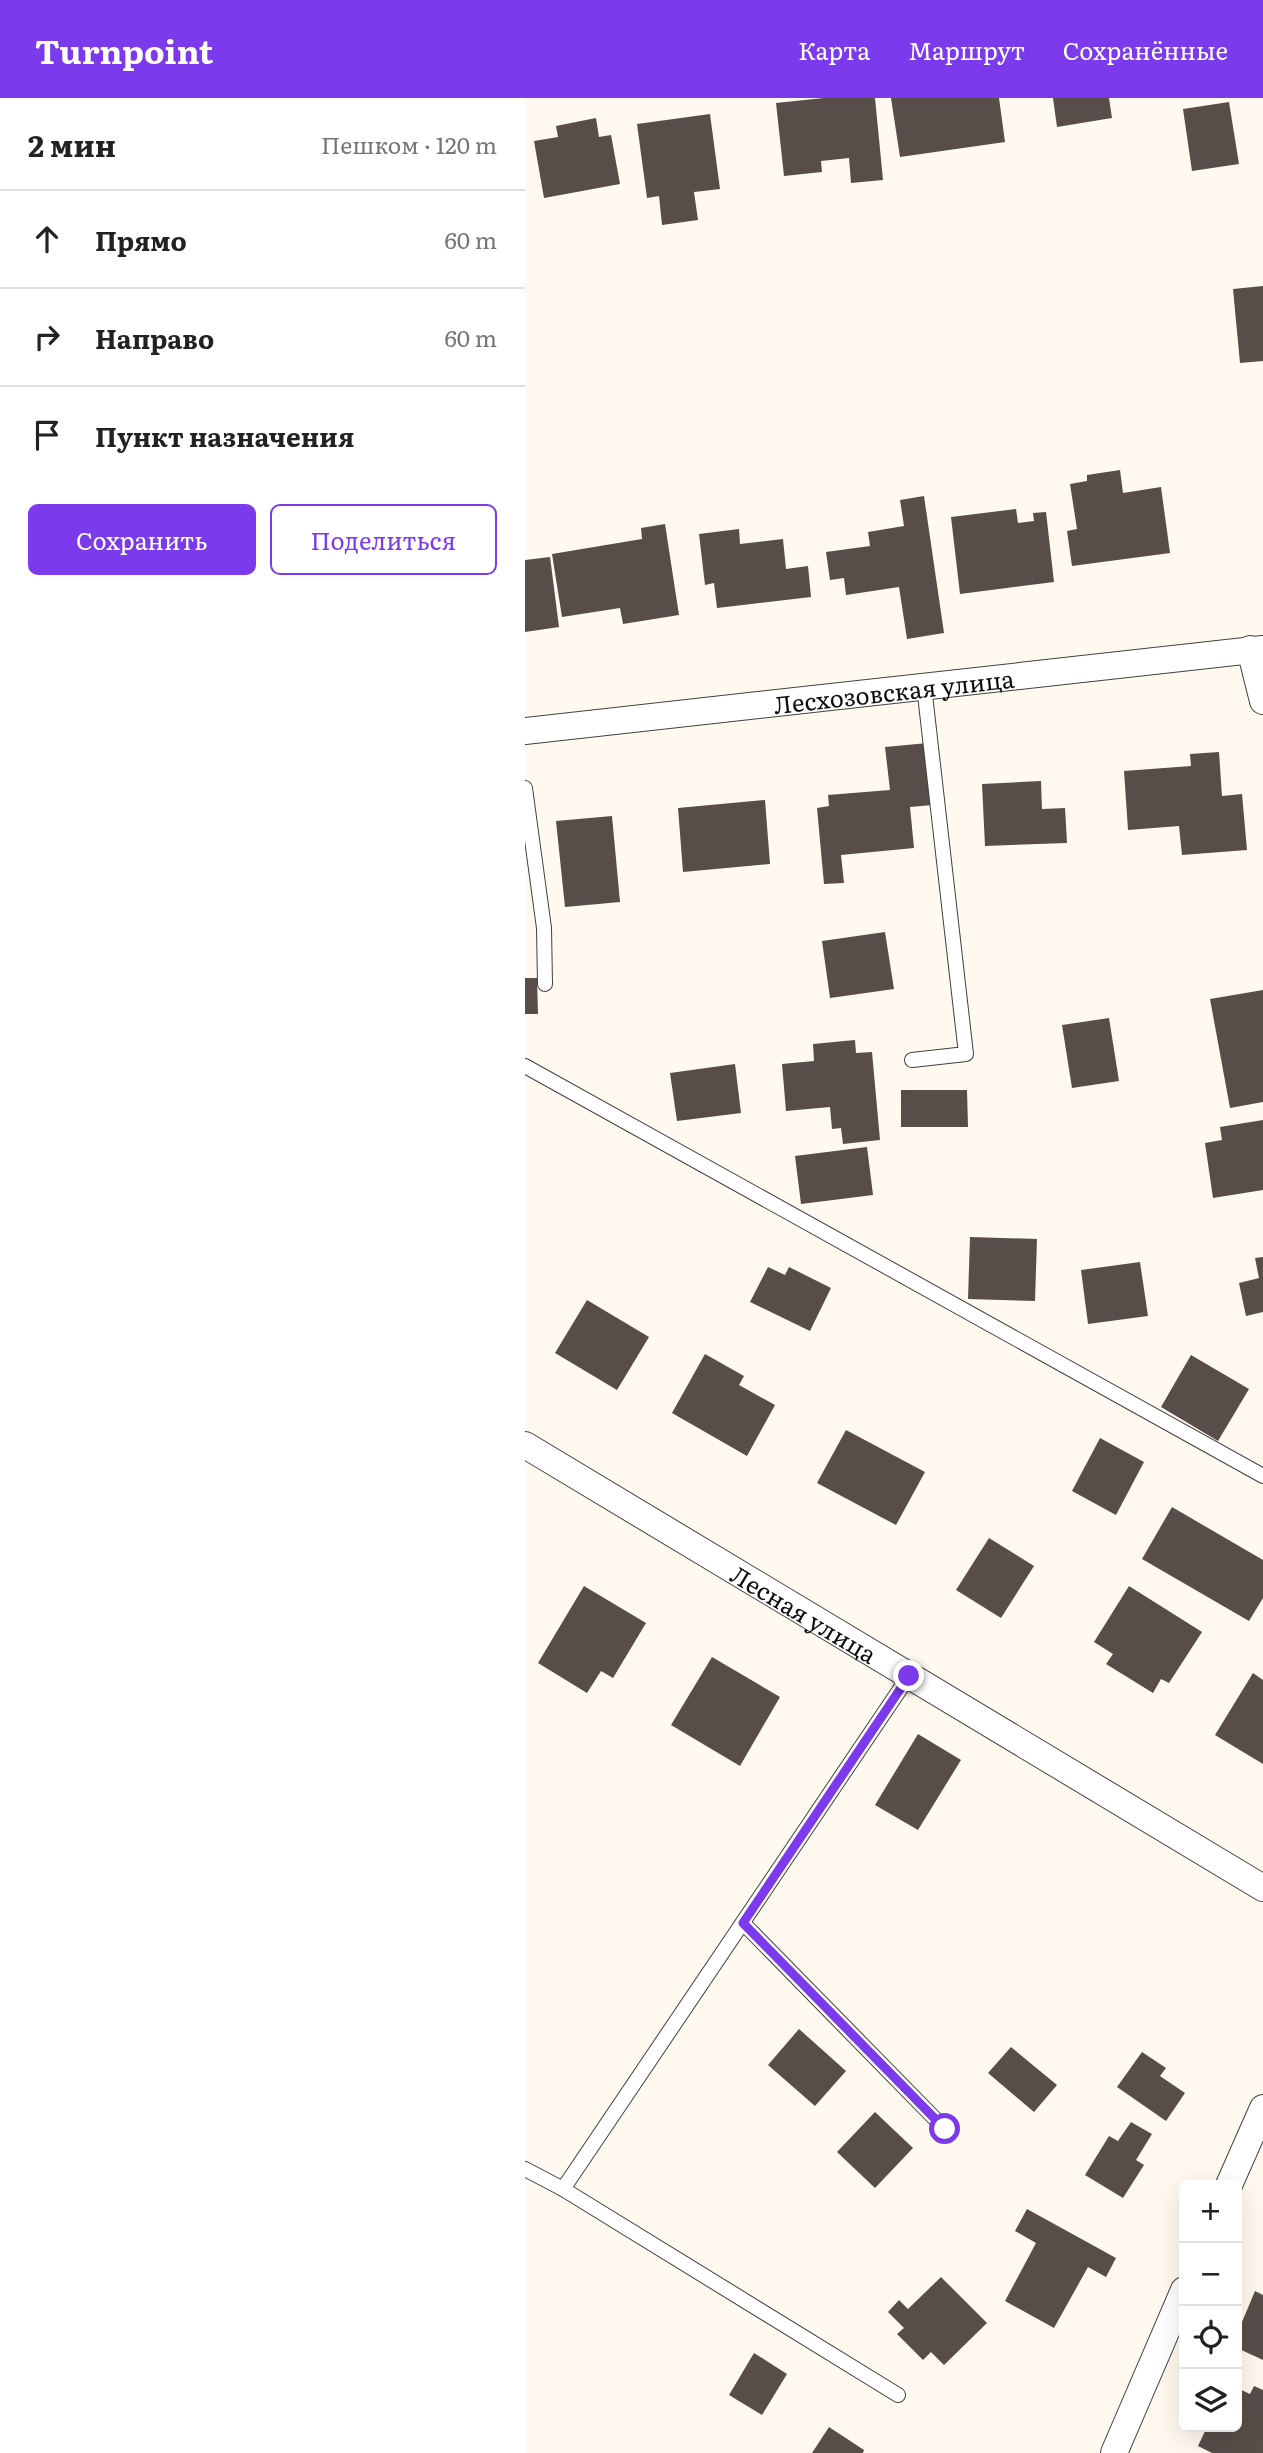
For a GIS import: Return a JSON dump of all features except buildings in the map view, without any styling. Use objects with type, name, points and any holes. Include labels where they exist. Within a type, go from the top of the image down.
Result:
[{"type":"street","name":"Лесхозовская улица","points":[[525,731],[1257,649]]},
{"type":"street","points":[[1257,649],[1263,701]]},
{"type":"street","name":"Лесная улица","points":[[525,1446],[1263,1888]]},
{"type":"street","points":[[1232,2180],[1263,2108]]},
{"type":"street","points":[[1114,2453],[1179,2302]]},
{"type":"lane","points":[[912,1060],[966,1054],[925,686]]},
{"type":"lane","points":[[525,788],[544,928],[545,984]]},
{"type":"lane","points":[[525,1066],[1263,1476]]},
{"type":"lane","points":[[563,2189],[909,1676]]},
{"type":"lane","points":[[743,1923],[945,2129]]},
{"type":"lane","points":[[525,2169],[563,2189],[898,2395]]},
{"type":"route","points":[[909,1676],[743,1923],[945,2129]]}]
